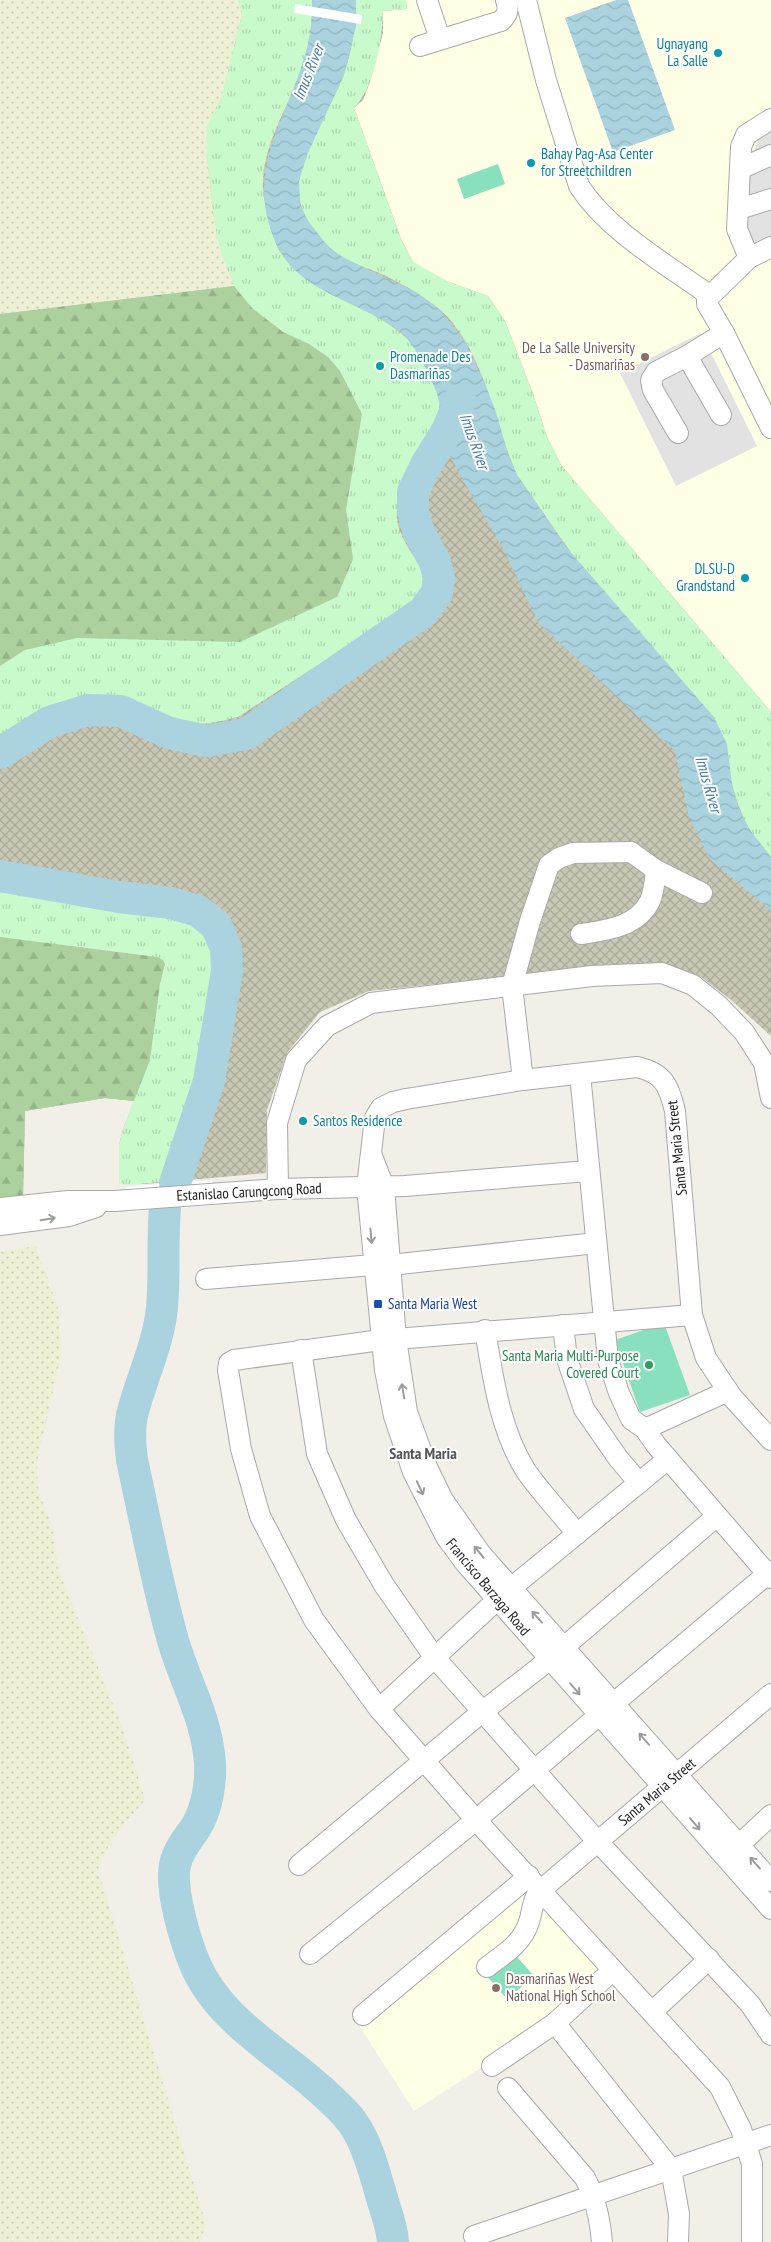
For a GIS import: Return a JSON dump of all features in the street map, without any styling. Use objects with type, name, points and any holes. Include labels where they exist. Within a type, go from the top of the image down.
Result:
[{"type":"street","points":[[427,0],[440,39]]},
{"type":"street","points":[[420,46],[501,20],[507,14],[506,0]]},
{"type":"street","points":[[526,0],[546,80],[579,186],[614,225],[709,294]]},
{"type":"street","points":[[749,258],[737,229],[741,147],[746,135],[771,119]]},
{"type":"street","points":[[740,169],[771,155]]},
{"type":"street","points":[[739,209],[771,199]]},
{"type":"street","points":[[771,247],[749,258],[709,294],[707,304],[724,333],[771,428]]},
{"type":"street","points":[[678,434],[653,390],[651,380],[656,372],[687,356],[724,333]]},
{"type":"street","points":[[687,356],[721,415]]},
{"type":"street","points":[[523,1080],[512,986],[530,921],[549,866],[560,858],[573,853],[631,852],[656,870],[702,893]]},
{"type":"street","points":[[581,934],[612,929],[639,917],[651,900],[656,870]]},
{"type":"street","points":[[278,1189],[277,1123],[296,1060],[327,1026],[371,1003],[592,976],[662,973],[693,985],[720,1006],[744,1032],[764,1063],[771,1098]]},
{"type":"street","name":"Santa Maria Street","points":[[375,1187],[371,1154],[375,1118],[382,1108],[393,1102],[523,1080],[637,1067],[650,1070],[662,1078],[670,1093],[675,1111],[692,1315],[706,1358],[728,1391],[771,1440]]},
{"type":"street","points":[[310,1954],[476,1820],[534,1769],[770,1574],[668,1460],[645,1429],[632,1419],[619,1394],[608,1360],[580,1074]]},
{"type":"street","name":"Estanislao Carungcong Road","points":[[0,1208],[68,1201],[121,1200],[278,1189],[375,1187],[588,1171]]},
{"type":"street","name":"Francisco Barzaga Road","points":[[375,1187],[394,1416],[413,1472],[446,1537],[504,1594],[670,1782],[771,1909]]},
{"type":"street","name":"Estanislao Carungcong Road","points":[[0,1225],[69,1216],[121,1200]]},
{"type":"street","points":[[206,1279],[381,1265],[596,1243]]},
{"type":"street","points":[[692,1315],[604,1323],[485,1330],[301,1350],[234,1360],[230,1363],[228,1370],[241,1448],[260,1516],[314,1620],[379,1709],[424,1761],[720,2087],[741,2128],[752,2164],[752,2242]]},
{"type":"street","points":[[563,1325],[568,1359],[584,1409],[618,1458],[639,1483]]},
{"type":"street","points":[[485,1330],[495,1390],[508,1432],[526,1470],[578,1534]]},
{"type":"street","points":[[301,1350],[317,1454],[346,1520],[384,1585],[435,1658],[598,1842],[750,2004],[771,2035]]},
{"type":"street","points":[[645,1429],[728,1391]]},
{"type":"street","points":[[379,1709],[504,1594],[668,1460]]},
{"type":"street","points":[[299,1865],[482,1712],[556,1654],[717,1516]]},
{"type":"street","name":"Santa Maria Street","points":[[364,2015],[535,1883],[598,1842],[771,1694]]},
{"type":"street","name":"Francisco Barzaga Road","points":[[670,1782],[739,1844],[771,1881]]},
{"type":"street","points":[[739,1844],[771,1815]]},
{"type":"street","points":[[486,1967],[518,1943],[529,1922],[536,1896],[535,1883]]},
{"type":"street","points":[[652,2012],[709,1959]]},
{"type":"street","points":[[492,2066],[555,2023],[614,1970]]},
{"type":"street","points":[[555,2023],[671,2169],[679,2214],[678,2242]]},
{"type":"street","points":[[508,2088],[585,2178],[594,2195],[602,2242]]},
{"type":"street","points":[[474,2236],[771,2135]]},
{"type":"shaded area","points":[[0,0],[238,0],[242,14],[222,95],[207,126],[207,158],[214,220],[220,250],[234,286],[0,314]]},
{"type":"shaded area","points":[[238,0],[406,0],[407,9],[383,11],[383,33],[369,85],[363,100],[354,108],[401,239],[413,262],[426,271],[449,282],[488,296],[505,321],[547,437],[561,465],[771,712],[771,1036],[730,999],[701,977],[664,964],[593,968],[369,991],[320,1012],[287,1053],[267,1110],[266,1173],[145,1184],[119,1183],[119,1145],[134,1101],[105,1098],[25,1111],[23,1198],[0,1200],[0,314],[234,286],[214,220],[207,158],[242,14]]},
{"type":"shaded area","name":"De La Salle University - Dasmariñas","points":[[406,0],[771,0],[771,712],[561,465],[547,437],[533,393],[488,296],[448,282],[426,271],[413,262],[401,239],[354,108],[363,100],[383,33],[383,11],[407,9]]},
{"type":"shaded area","points":[[771,123],[771,238],[750,246],[740,192],[763,127]]},
{"type":"shaded area","points":[[701,333],[757,446],[676,486],[620,373]]},
{"type":"shaded area","points":[[36,1246],[59,1311],[61,1356],[37,1462],[38,1490],[52,1526],[58,1569],[125,1734],[145,1800],[112,1839],[98,1869],[206,2224],[200,2242],[0,2242],[0,1252]]},
{"type":"shaded area","name":"Dasmariñas West National High School","points":[[527,1886],[603,1972],[501,2055],[414,2111],[360,2027]]},
{"type":"green space","name":"Promenade Des Dasmariñas","points":[[238,0],[312,0],[310,34],[303,67],[271,142],[266,157],[264,173],[263,189],[266,211],[272,233],[281,253],[294,269],[310,282],[368,312],[403,335],[423,362],[437,393],[441,406],[439,416],[406,478],[397,509],[398,526],[420,567],[424,589],[412,604],[238,717],[206,724],[182,723],[167,719],[121,698],[89,697],[58,707],[0,738],[0,666],[25,650],[77,638],[240,642],[337,597],[353,559],[346,510],[362,414],[340,371],[328,357],[309,344],[283,332],[252,308],[234,286],[220,250],[214,220],[207,158],[207,126],[222,95],[234,47],[242,14]]},
{"type":"green space","name":"Promenade Des Dasmariñas","points":[[356,0],[406,0],[407,9],[383,11],[379,49],[372,76],[361,99],[354,108],[401,239],[413,262],[449,282],[488,296],[505,321],[547,437],[561,465],[771,712],[771,857],[757,841],[746,823],[732,784],[517,475],[477,364],[467,343],[454,325],[439,309],[417,293],[338,254],[322,240],[304,213],[299,194],[303,163],[308,148],[344,74],[353,37]]},
{"type":"green space","points":[[498,164],[505,184],[464,199],[457,179]]},
{"type":"green space","points":[[234,286],[252,308],[283,332],[309,344],[328,357],[340,371],[362,414],[346,510],[353,558],[337,597],[240,642],[77,638],[25,650],[0,666],[0,314]]},
{"type":"green space","points":[[0,889],[116,910],[169,915],[192,921],[205,931],[214,949],[213,971],[197,1080],[160,1182],[126,1185],[119,1183],[119,1145],[123,1129],[150,1060],[160,984],[165,964],[163,960],[157,957],[0,937]]},
{"type":"green space","points":[[0,937],[157,957],[163,960],[165,964],[160,984],[150,1060],[134,1101],[105,1098],[25,1111],[23,1198],[0,1200]]},
{"type":"green space","name":"Santa Maria Multi-Purpose Covered Court","points":[[664,1323],[690,1395],[640,1412],[615,1340]]},
{"type":"green space","points":[[511,1950],[534,1976],[507,1999],[484,1973]]},
{"type":"water","name":"Imus River","points":[[312,0],[356,0],[356,26],[344,75],[307,155],[299,181],[300,204],[306,218],[329,248],[346,259],[416,292],[440,310],[464,340],[484,381],[496,412],[508,454],[517,475],[567,548],[714,717],[727,744],[732,784],[738,806],[749,829],[771,857],[771,911],[710,859],[689,817],[675,751],[538,622],[504,550],[459,473],[435,427],[439,411],[439,399],[418,353],[411,343],[390,324],[306,280],[282,254],[268,219],[264,187],[269,156],[278,126],[302,66],[310,34]]},
{"type":"water","points":[[616,0],[628,0],[675,130],[613,152],[565,18]]},
{"type":"pier","points":[[295,4],[362,15],[361,24],[294,13]]},
{"type":"pier","points":[[212,1180],[214,1205],[128,1212],[126,1187]]},
{"type":"waterway","name":"Imus River","points":[[0,753],[49,722],[88,710],[121,711],[169,733],[207,741],[246,734],[423,612],[437,593],[439,578],[435,562],[418,530],[413,511],[413,492],[426,465],[447,431],[460,400]]},
{"type":"waterway","points":[[0,876],[119,897],[171,903],[198,911],[216,925],[226,948],[227,971],[209,1081],[175,1183]]},
{"type":"waterway","points":[[165,1209],[163,1296],[160,1322],[132,1415],[130,1438],[132,1460],[166,1615],[177,1653],[204,1729],[210,1763],[210,1779],[206,1804],[200,1820],[176,1860],[174,1875],[179,1915],[195,1964],[219,2002],[252,2034],[324,2093],[356,2127],[371,2161],[390,2223],[393,2242]]},
{"type":"place","name":"Ugnayang La Salle","points":[[718,53]]},
{"type":"place","name":"Bahay Pag-Asa Center for Streetchildren","points":[[531,163]]},
{"type":"place","name":"De La Salle University - Dasmariñas","points":[[645,357]]},
{"type":"place","name":"Promenade Des Dasmariñas","points":[[380,366]]},
{"type":"place","name":"DLSU-D Grandstand","points":[[745,578]]},
{"type":"place","name":"Santos Residence","points":[[303,1121]]},
{"type":"place","name":"Santa Maria West","points":[[378,1304]]},
{"type":"place","name":"Santa Maria Multi-Purpose Covered Court","points":[[649,1365]]},
{"type":"place","name":"Dasmariñas West National High School","points":[[496,1988]]},
{"type":"district","name":"Santa Maria","points":[[423,1453]]}]
